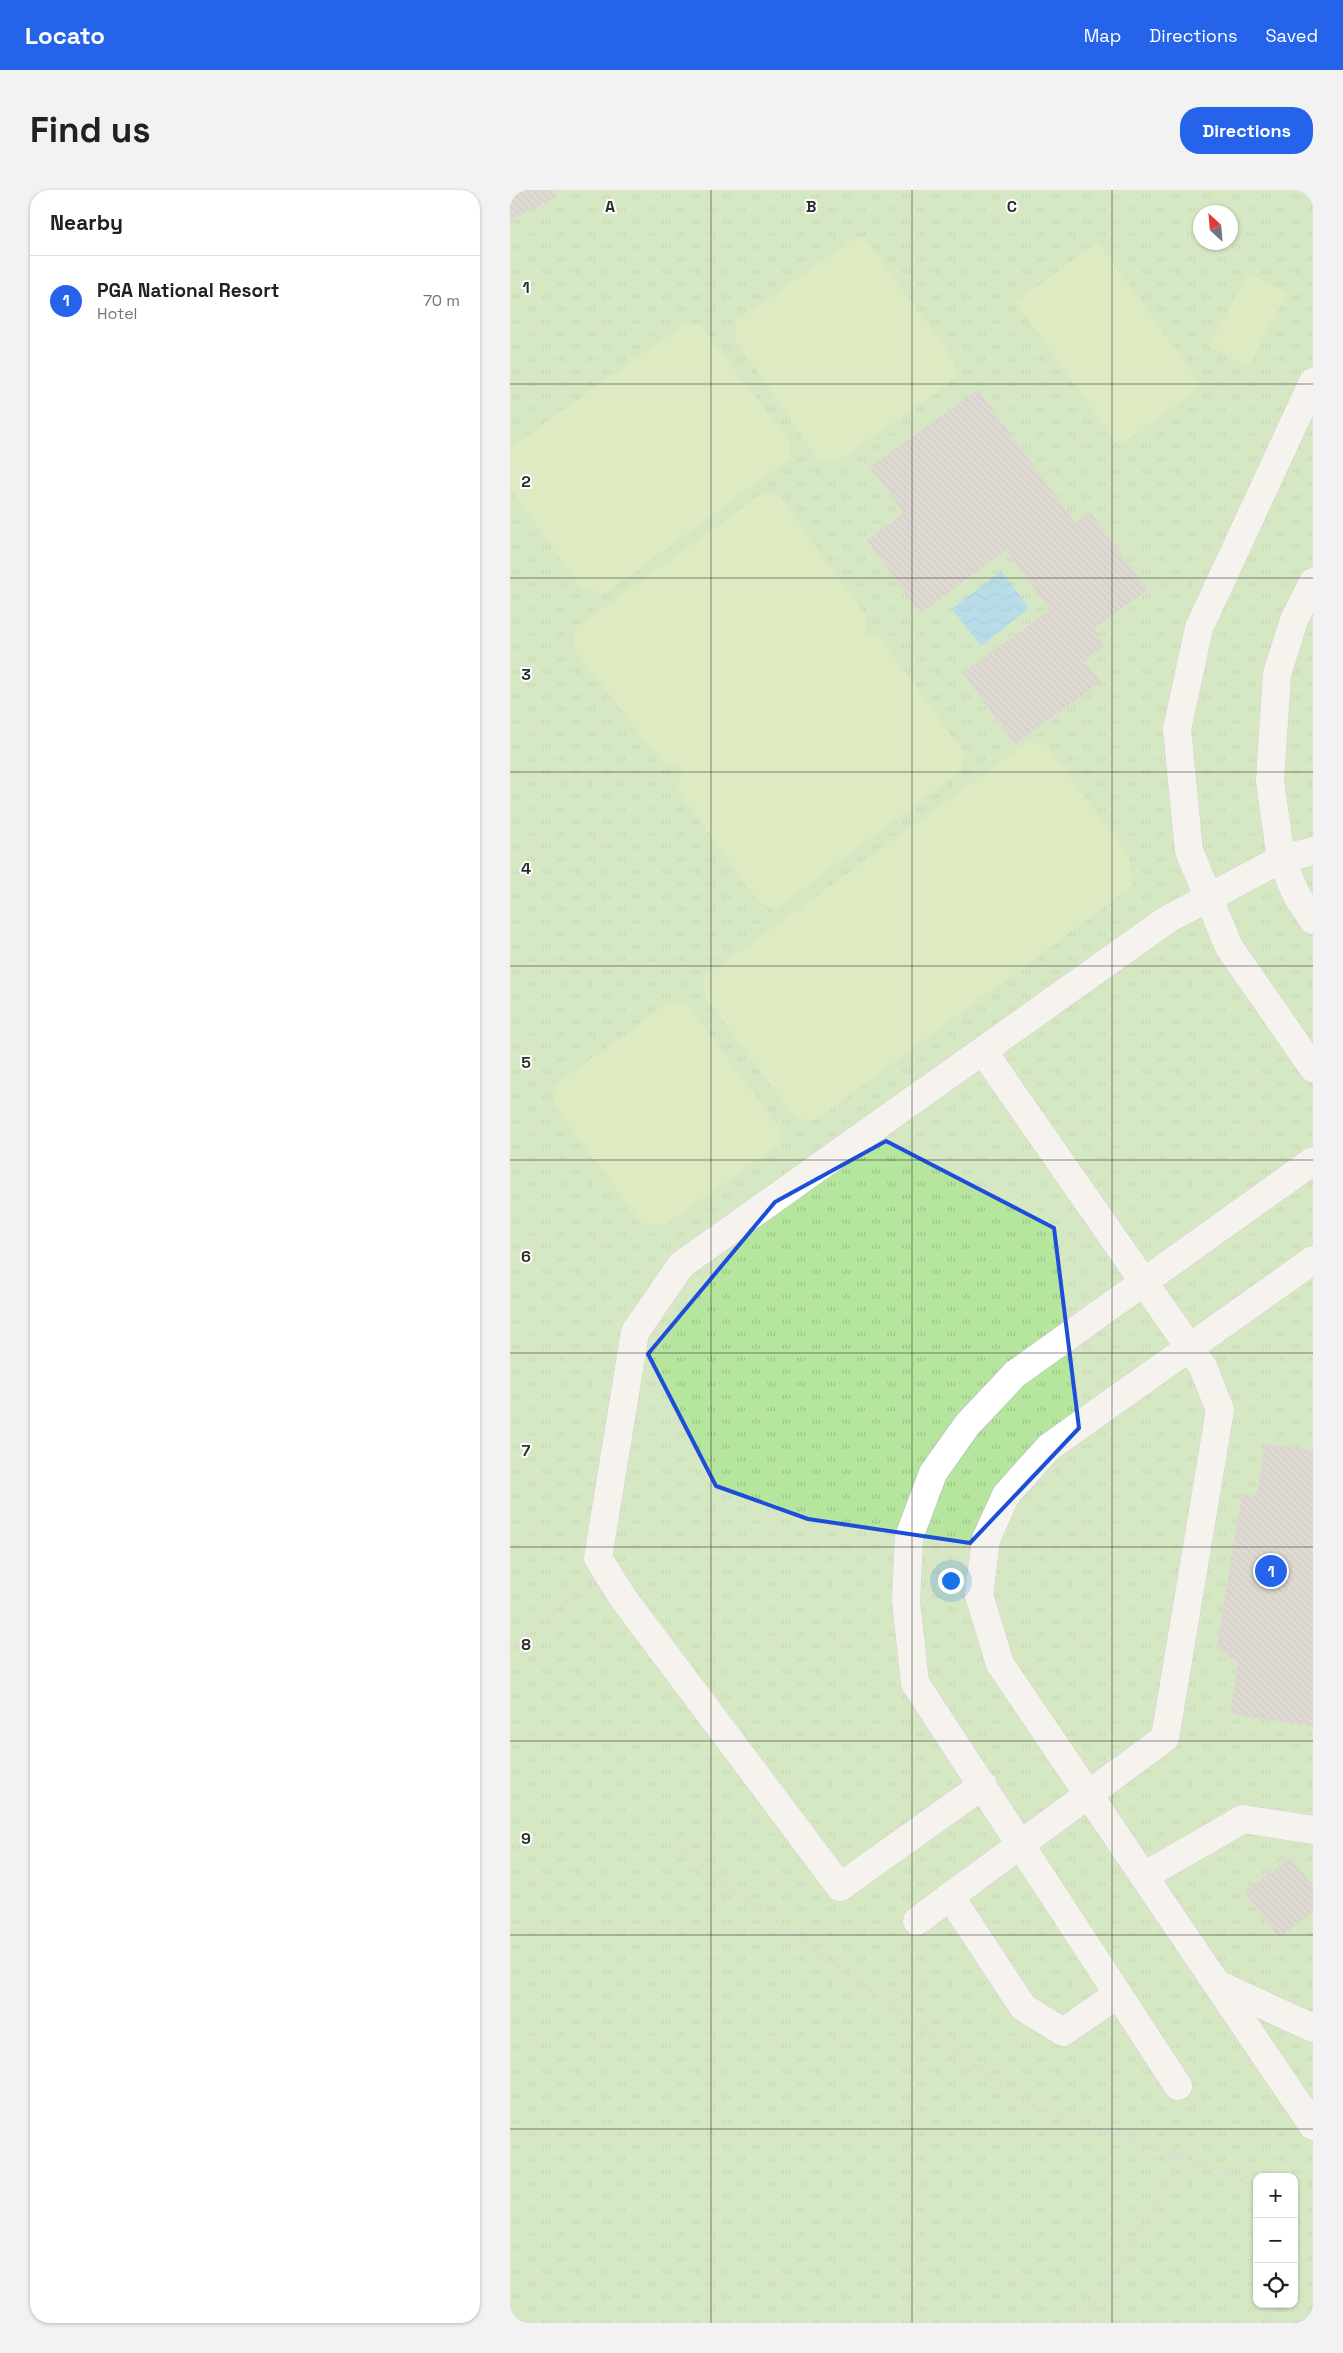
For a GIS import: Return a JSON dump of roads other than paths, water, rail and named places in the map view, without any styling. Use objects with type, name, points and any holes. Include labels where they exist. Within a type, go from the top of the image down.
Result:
[{"type":"street","points":[[1313,382],[1199,628],[1177,729],[1189,851],[1229,947],[1313,1068]]},
{"type":"street","points":[[1313,582],[1294,620],[1277,674],[1270,781],[1281,859],[1297,896],[1313,920]]},
{"type":"street","points":[[983,1785],[840,1887],[623,1598],[598,1558],[635,1332],[681,1265],[1168,920],[1281,859],[1313,851]]},
{"type":"street","points":[[917,1921],[1165,1738],[1220,1410],[1203,1367],[1190,1347],[983,1051]]},
{"type":"street","points":[[1178,2086],[915,1683],[906,1601],[909,1537],[933,1473],[967,1425],[1015,1374],[1313,1161]]},
{"type":"street","points":[[1313,1260],[1049,1447],[1006,1495],[986,1539],[979,1595],[1000,1664],[1313,2126]]},
{"type":"street","points":[[1144,1876],[1243,1820],[1313,1830]]},
{"type":"street","points":[[950,1896],[1023,2007],[1063,2032],[1118,1994]]},
{"type":"street","points":[[1217,1984],[1313,2028]]},
{"type":"water","points":[[1001,571],[1029,608],[981,646],[952,609]]},
{"type":"place","name":"PGA National Resort","points":[[1271,1571]]}]
